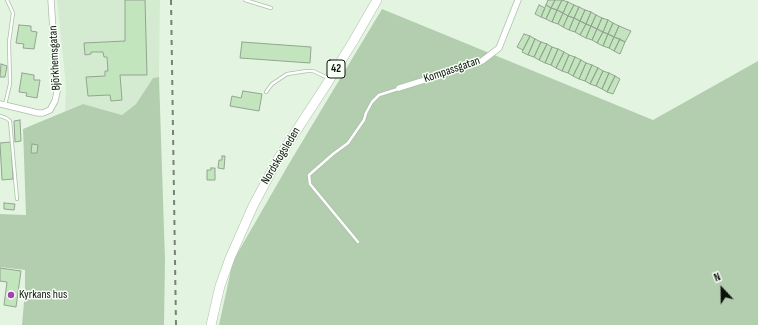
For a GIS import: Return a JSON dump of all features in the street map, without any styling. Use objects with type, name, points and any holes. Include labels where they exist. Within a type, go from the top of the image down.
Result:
[{"type":"main road","name":"Nordskogsleden","points":[[211,325],[220,286],[230,258],[253,206],[278,159],[330,79],[376,0]]},
{"type":"street","name":"Björkhemsgatan","points":[[3,104],[43,113],[50,110],[55,101],[57,92],[51,0]]},
{"type":"street","name":"Kompassgatan","points":[[399,88],[482,61],[499,48],[518,0]]},
{"type":"lane","points":[[3,104],[10,84],[9,42],[13,13],[7,0]]},
{"type":"lane","points":[[245,0],[271,8]]},
{"type":"lane","points":[[266,92],[278,79],[287,74],[313,71],[330,79]]},
{"type":"lane","points":[[358,242],[310,184],[309,175],[348,143],[364,120],[366,112],[372,102],[379,95],[399,88]]},
{"type":"lane","points":[[0,116],[6,118],[10,122],[17,199]]},
{"type":"shaded area","points":[[57,0],[160,0],[159,77],[153,78],[136,104],[122,115],[83,104],[65,111],[66,86]]},
{"type":"shaded area","points":[[382,9],[653,120],[758,61],[758,325],[219,325],[233,261],[290,162]]},
{"type":"shaded area","points":[[159,77],[165,260],[164,325],[22,325],[25,270],[0,267],[0,214],[26,215],[23,129],[83,104],[122,115],[136,104],[153,78]]},
{"type":"building","points":[[125,0],[145,0],[147,75],[120,75],[122,100],[111,101],[110,95],[88,96],[86,77],[105,76],[105,71],[108,71],[107,57],[104,57],[103,52],[91,52],[91,54],[85,55],[84,43],[125,41]]},
{"type":"building","points":[[548,0],[555,0],[551,8],[546,5]]},
{"type":"building","points":[[555,0],[562,0],[557,10],[551,8]]},
{"type":"building","points":[[562,0],[568,2],[563,13],[557,10]]},
{"type":"building","points":[[568,2],[574,5],[568,16],[563,13]]},
{"type":"building","points":[[539,5],[545,8],[541,17],[535,14]]},
{"type":"building","points":[[546,5],[551,8],[546,19],[541,17]]},
{"type":"building","points":[[574,5],[579,7],[574,18],[568,16]]},
{"type":"building","points":[[579,7],[585,10],[580,21],[574,18]]},
{"type":"building","points":[[551,8],[557,10],[552,22],[546,19]]},
{"type":"building","points":[[557,10],[563,13],[558,24],[552,22]]},
{"type":"building","points":[[585,10],[591,12],[586,24],[580,21]]},
{"type":"building","points":[[591,12],[596,15],[591,26],[586,24]]},
{"type":"building","points":[[563,13],[568,16],[563,27],[558,24]]},
{"type":"building","points":[[596,15],[602,18],[597,29],[591,26]]},
{"type":"building","points":[[568,16],[574,18],[569,30],[563,27]]},
{"type":"building","points":[[574,18],[580,21],[575,32],[569,30]]},
{"type":"building","points":[[602,18],[608,20],[603,32],[597,29]]},
{"type":"building","points":[[608,20],[613,23],[608,34],[603,32]]},
{"type":"building","points":[[580,21],[586,24],[580,35],[575,32]]},
{"type":"building","points":[[613,23],[619,26],[614,37],[608,34]]},
{"type":"building","points":[[586,24],[591,26],[586,38],[580,35]]},
{"type":"building","points":[[19,25],[31,26],[31,31],[37,32],[34,49],[23,48],[24,44],[16,43]]},
{"type":"building","points":[[591,26],[597,29],[592,40],[586,38]]},
{"type":"building","points":[[619,26],[631,31],[625,42],[614,37]]},
{"type":"building","points":[[597,29],[603,32],[597,43],[592,40]]},
{"type":"building","points":[[603,32],[608,34],[603,46],[597,43]]},
{"type":"building","points":[[524,34],[530,36],[523,50],[517,47]]},
{"type":"building","points":[[608,34],[614,37],[609,48],[603,46]]},
{"type":"building","points":[[530,36],[535,39],[528,55],[522,52]]},
{"type":"building","points":[[614,37],[620,39],[614,51],[609,48]]},
{"type":"building","points":[[535,39],[541,42],[534,57],[528,55]]},
{"type":"building","points":[[620,39],[625,42],[620,54],[614,51]]},
{"type":"building","points":[[242,42],[311,47],[310,63],[240,58]]},
{"type":"building","points":[[541,42],[547,44],[539,60],[534,57]]},
{"type":"building","points":[[547,44],[552,47],[545,63],[539,60]]},
{"type":"building","points":[[552,47],[558,49],[551,65],[545,63]]},
{"type":"building","points":[[558,49],[564,52],[556,68],[551,65]]},
{"type":"building","points":[[564,52],[569,55],[562,71],[556,68]]},
{"type":"building","points":[[569,55],[575,57],[568,73],[562,71]]},
{"type":"building","points":[[575,57],[581,60],[573,76],[568,73]]},
{"type":"building","points":[[581,60],[586,63],[579,79],[573,76]]},
{"type":"building","points":[[586,63],[592,65],[585,81],[579,79]]},
{"type":"building","points":[[1,64],[7,66],[5,77],[0,77]]},
{"type":"building","points":[[592,65],[598,68],[590,84],[585,81]]},
{"type":"building","points":[[598,68],[603,71],[596,86],[590,84]]},
{"type":"building","points":[[603,71],[609,73],[602,89],[596,86]]},
{"type":"building","points":[[22,73],[34,75],[34,80],[40,80],[37,98],[26,96],[27,93],[19,92]]},
{"type":"building","points":[[609,73],[615,76],[607,92],[602,89]]},
{"type":"building","points":[[615,76],[620,79],[613,94],[607,92]]},
{"type":"building","points":[[243,91],[262,94],[259,111],[230,106],[232,96],[241,98]]},
{"type":"building","points":[[20,120],[21,141],[15,142],[14,121]]},
{"type":"building","points":[[11,142],[13,179],[2,180],[0,143]]},
{"type":"building","points":[[32,144],[38,145],[37,153],[31,153]]},
{"type":"building","points":[[222,156],[225,156],[224,169],[218,168],[219,160],[222,160]]},
{"type":"building","points":[[211,168],[215,168],[215,180],[207,180],[207,170],[211,170]]},
{"type":"building","points":[[4,203],[15,204],[14,210],[4,209]]},
{"type":"building","name":"Kyrkans hus","points":[[0,268],[21,271],[16,307],[4,305],[7,282],[0,281]]},
{"type":"railway","points":[[171,0],[176,325]]},
{"type":"place","name":"Kyrkans hus","points":[[11,295]]}]
